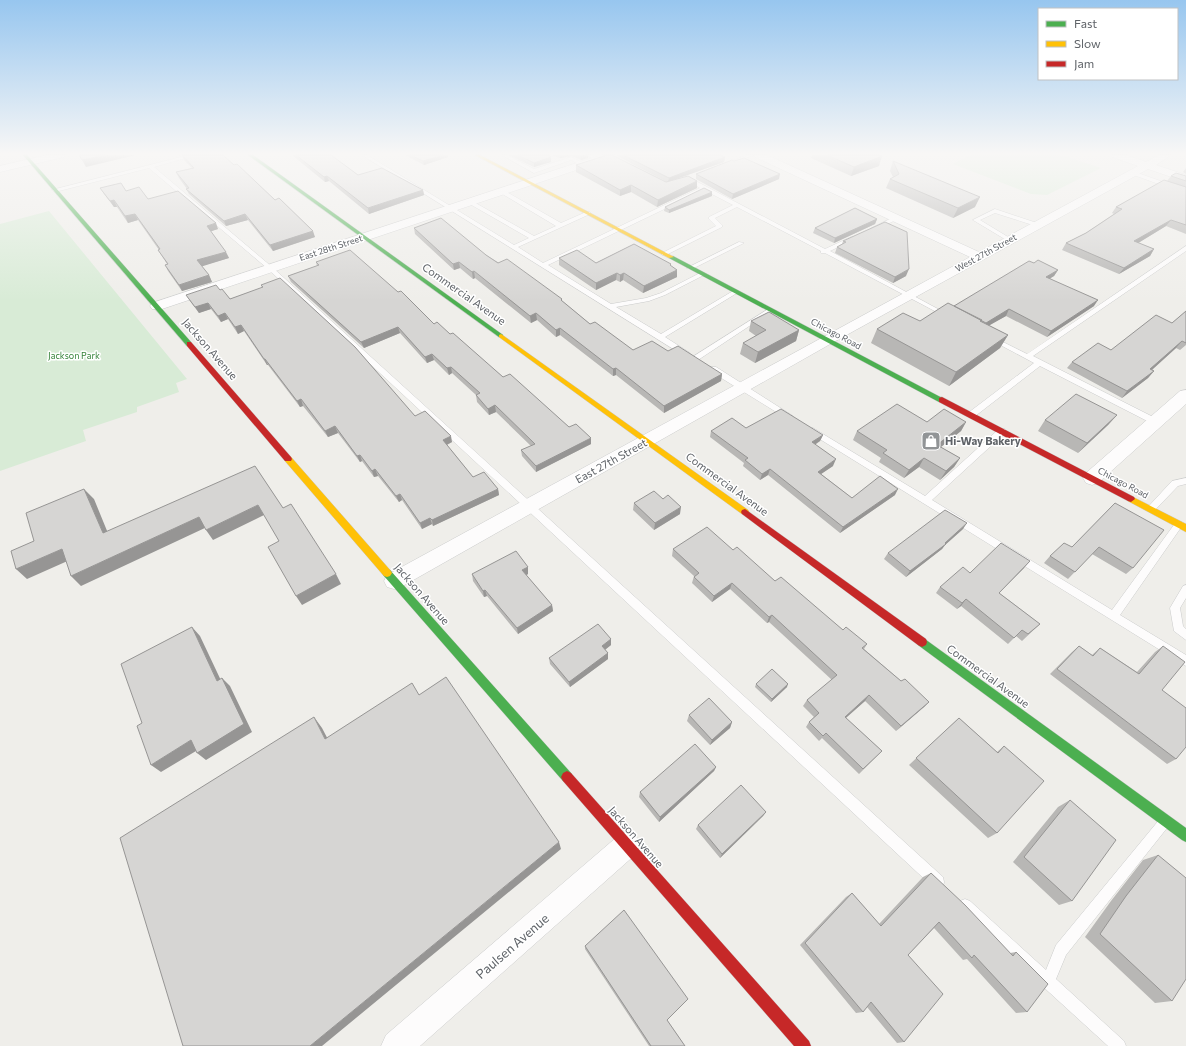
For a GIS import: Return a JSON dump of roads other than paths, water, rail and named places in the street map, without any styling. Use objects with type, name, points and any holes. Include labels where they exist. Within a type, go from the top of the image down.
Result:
[{"type":"street","name":"Jackson Avenue","points":[[67,204],[394,581],[627,845],[799,1044]]},
{"type":"street","name":"Commercial Avenue","points":[[317,204],[648,441],[1186,836]]},
{"type":"street","name":"East 28th Street","points":[[157,306],[464,204]]},
{"type":"street","name":"Chicago Road","points":[[569,204],[1183,526]]},
{"type":"street","points":[[865,204],[980,257]]},
{"type":"street","name":"West 27th Street","points":[[827,340],[1077,204]]},
{"type":"street","name":"East 27th Street","points":[[394,581],[827,340]]},
{"type":"street","points":[[1092,478],[1186,395]]},
{"type":"street","name":"Paulsen Avenue","points":[[397,1046],[627,845]]},
{"type":"lane","points":[[194,204],[270,268],[947,890]]},
{"type":"lane","points":[[444,204],[1186,661]]},
{"type":"lane","points":[[473,204],[534,238]]},
{"type":"lane","points":[[523,204],[561,226]]},
{"type":"lane","points":[[543,265],[670,204]]},
{"type":"lane","points":[[664,254],[720,226],[711,218],[736,205],[957,321]]},
{"type":"lane","points":[[1010,240],[976,220],[995,211],[1038,225]]},
{"type":"lane","points":[[514,247],[588,214]]},
{"type":"lane","points":[[870,230],[896,218]]},
{"type":"lane","points":[[823,252],[856,236]]},
{"type":"lane","points":[[690,268],[741,243]]},
{"type":"lane","points":[[1027,357],[1186,248]]},
{"type":"lane","points":[[610,306],[647,300],[702,274]]},
{"type":"lane","points":[[661,337],[735,292]]},
{"type":"lane","points":[[701,362],[770,310]]},
{"type":"lane","points":[[985,335],[1156,422]]},
{"type":"lane","points":[[971,415],[1039,363]]},
{"type":"lane","points":[[926,500],[1002,431]]},
{"type":"lane","points":[[1151,510],[1175,483],[1186,481]]},
{"type":"lane","points":[[1114,616],[1183,526]]},
{"type":"lane","points":[[1186,589],[1175,608],[1178,628],[1186,636]]},
{"type":"lane","points":[[1048,982],[1061,950],[1166,822]]},
{"type":"lane","points":[[959,901],[1119,1046]]},
{"type":"place","name":"Hi-Way Bakery","points":[[931,441]]},
{"type":"park label","name":"Jackson Park","points":[[74,356]]}]
